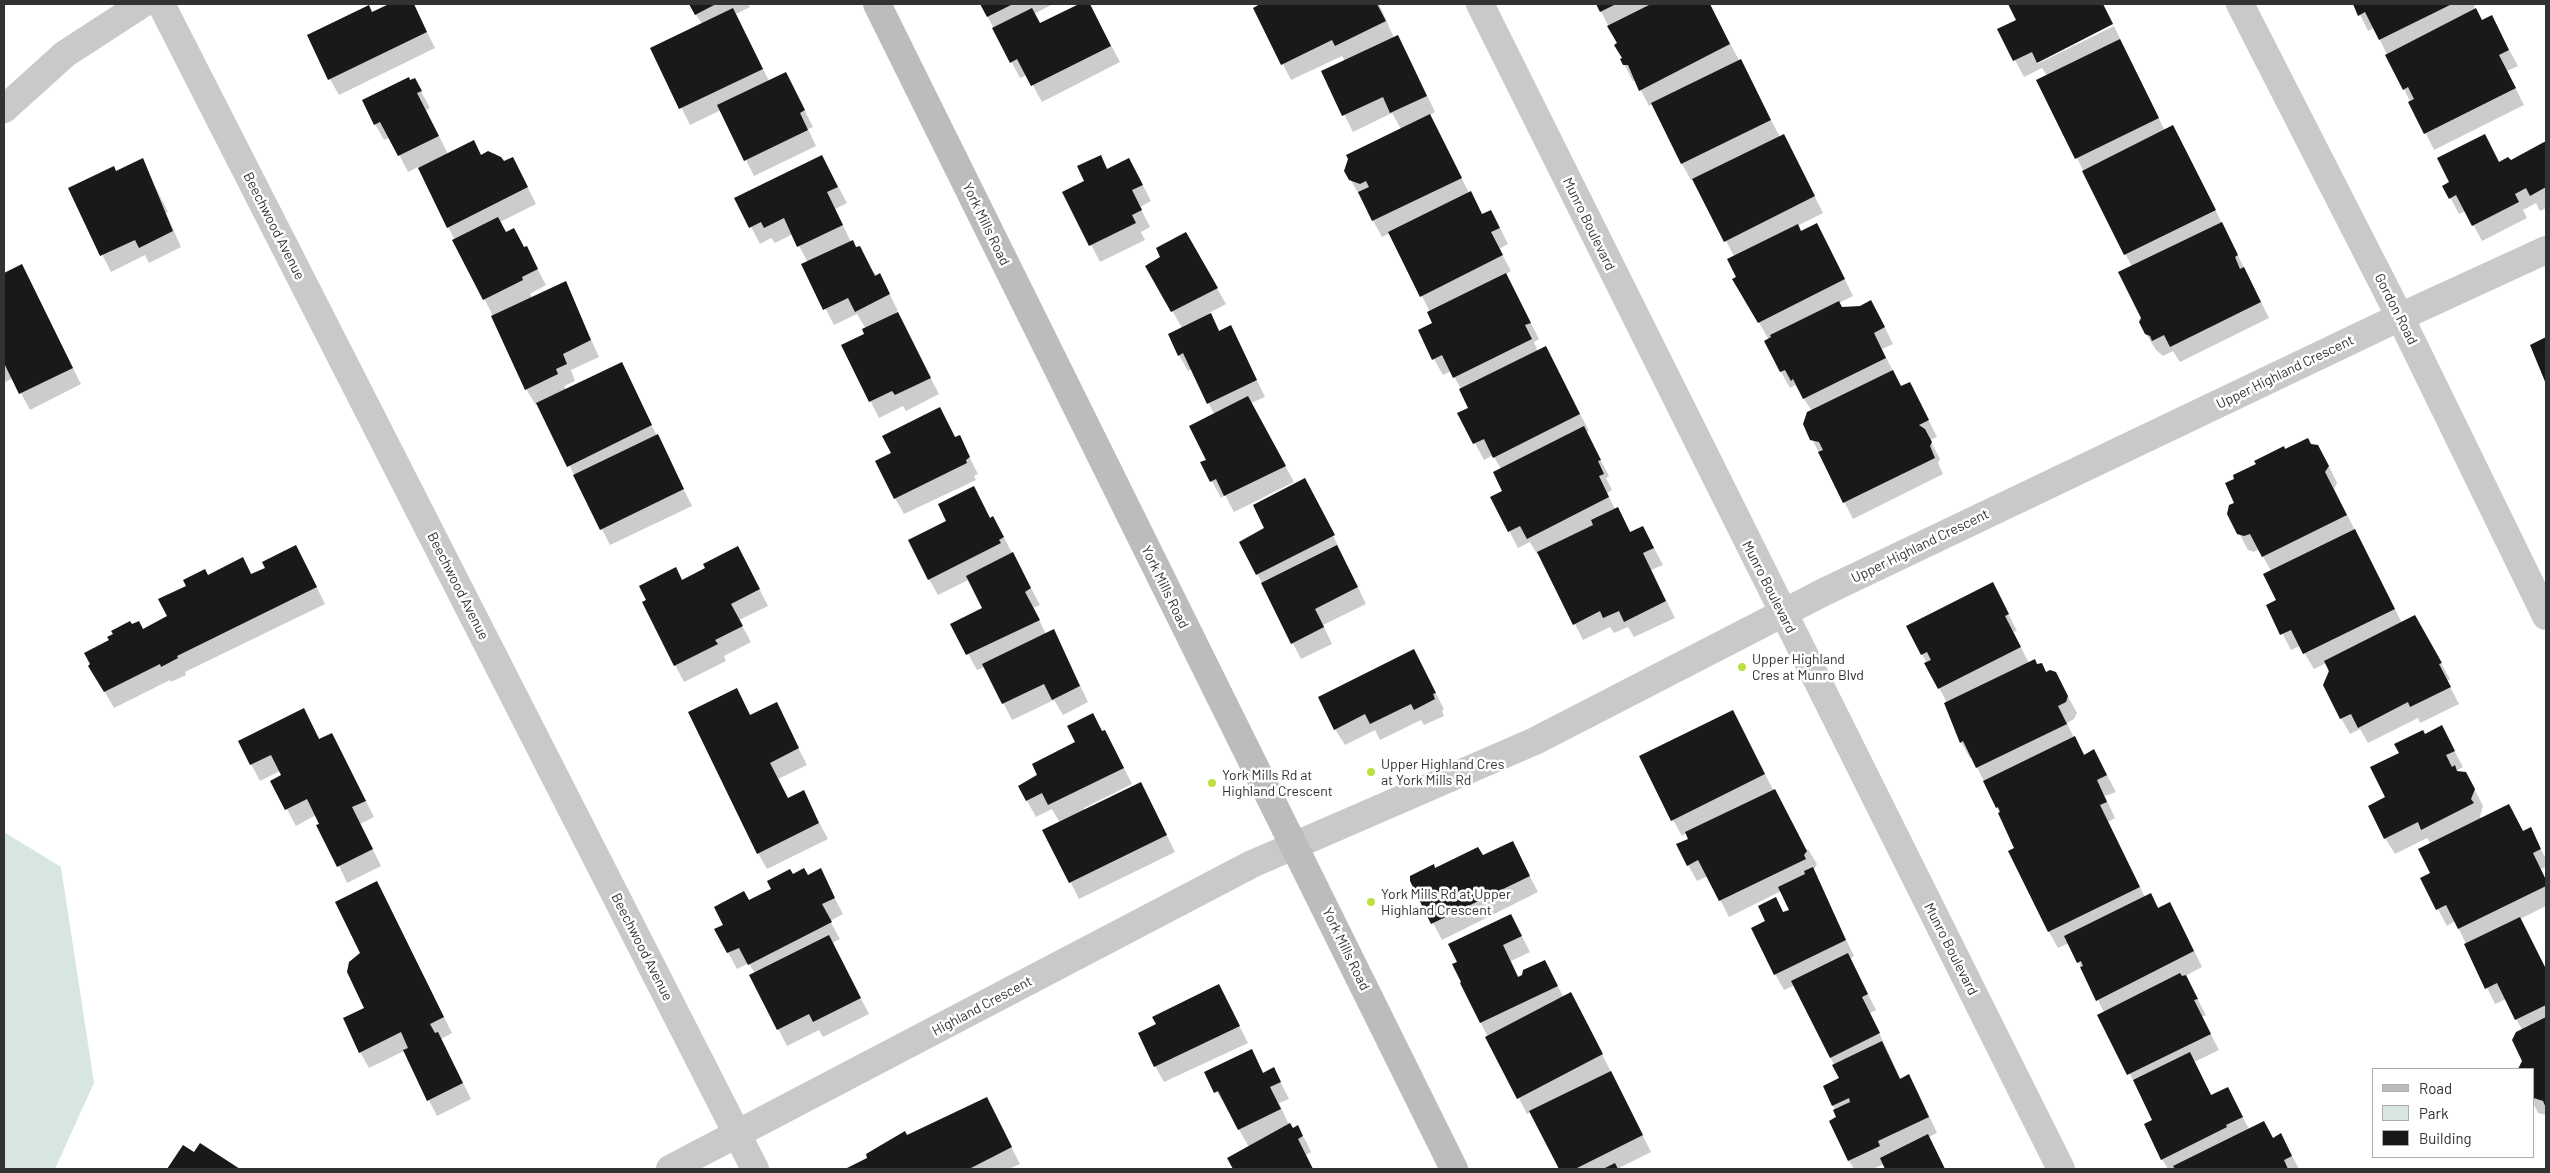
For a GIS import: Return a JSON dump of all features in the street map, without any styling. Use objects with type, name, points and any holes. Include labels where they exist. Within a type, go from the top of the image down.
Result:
[{"type":"main road","name":"York Mills Road","points":[[877,4],[1454,1169]]},
{"type":"street","points":[[4,109],[65,54],[142,4]]},
{"type":"street","name":"Beechwood Avenue","points":[[161,4],[755,1169]]},
{"type":"street","name":"Munro Boulevard","points":[[1480,4],[1782,613],[2061,1169]]},
{"type":"street","name":"Gordon Road","points":[[2240,4],[2400,317],[2546,616]]},
{"type":"street","name":"Upper Highland Crescent","points":[[1295,846],[1535,741],[1782,613],[2400,317],[2546,250]]},
{"type":"street","name":"Highland Crescent","points":[[670,1169],[738,1135],[1243,868],[1295,846]]},
{"type":"green space","points":[[4,832],[61,867],[94,1083],[55,1169],[4,1169]]},
{"type":"building","points":[[389,4],[414,4],[427,32],[328,80],[307,35],[369,5],[372,12]]},
{"type":"building","points":[[689,4],[716,4],[695,15]]},
{"type":"building","points":[[980,4],[1013,4],[987,17]]},
{"type":"building","points":[[1079,4],[1090,4],[1111,46],[1031,86],[1017,59],[1010,63],[992,28],[1032,8],[1040,23]]},
{"type":"building","points":[[1260,4],[1377,4],[1386,21],[1335,46],[1332,40],[1281,65],[1253,8]]},
{"type":"building","points":[[1596,4],[1616,4],[1600,12]]},
{"type":"building","points":[[1651,4],[1710,4],[1730,44],[1639,91],[1628,65],[1623,65],[1620,59],[1622,58],[1614,45],[1617,43],[1607,26]]},
{"type":"building","points":[[2008,4],[2103,4],[2113,24],[2037,63],[2032,52],[2013,61],[1997,29],[2016,20]]},
{"type":"building","points":[[2353,4],[2452,4],[2379,40],[2365,12],[2358,16]]},
{"type":"building","points":[[733,8],[763,69],[679,109],[650,48]]},
{"type":"building","points":[[2476,8],[2482,20],[2492,15],[2509,50],[2499,55],[2516,88],[2424,134],[2408,102],[2414,99],[2408,87],[2403,90],[2385,55]]},
{"type":"building","points":[[1398,35],[1427,96],[1390,113],[1383,97],[1342,116],[1321,71]]},
{"type":"building","points":[[2120,39],[2159,118],[2075,159],[2036,80]]},
{"type":"building","points":[[1741,59],[1771,120],[1681,164],[1651,103]]},
{"type":"building","points":[[786,72],[805,110],[800,113],[808,130],[744,161],[717,105]]},
{"type":"building","points":[[409,77],[410,80],[415,78],[422,91],[417,93],[439,136],[398,156],[380,122],[374,125],[362,100]]},
{"type":"building","points":[[1430,114],[1462,178],[1372,221],[1358,192],[1369,187],[1366,181],[1360,184],[1349,180],[1344,171],[1348,159],[1346,155]]},
{"type":"building","points":[[2173,125],[2216,210],[2124,255],[2082,171]]},
{"type":"building","points":[[1784,134],[1815,196],[1724,242],[1692,179]]},
{"type":"building","points":[[2485,134],[2499,162],[2508,157],[2511,160],[2546,141],[2546,187],[2530,196],[2526,188],[2515,194],[2519,202],[2472,226],[2456,195],[2449,199],[2442,186],[2449,182],[2437,158]]},
{"type":"building","points":[[474,140],[481,155],[488,151],[501,157],[504,161],[513,157],[528,187],[447,228],[418,168]]},
{"type":"building","points":[[822,155],[838,187],[827,192],[843,225],[797,247],[784,218],[764,228],[761,222],[749,228],[734,198]]},
{"type":"building","points":[[1101,155],[1107,169],[1129,158],[1143,185],[1132,190],[1142,210],[1132,215],[1136,223],[1089,246],[1062,192],[1084,181],[1077,166]]},
{"type":"building","points":[[143,158],[173,231],[139,248],[135,240],[100,256],[68,188],[114,166],[116,171]]},
{"type":"building","points":[[1471,191],[1482,214],[1491,210],[1500,228],[1491,232],[1503,255],[1420,297],[1388,232]]},
{"type":"building","points":[[498,217],[506,232],[514,228],[524,247],[527,246],[538,269],[522,277],[523,280],[483,300],[452,240]]},
{"type":"building","points":[[2222,222],[2238,255],[2235,257],[2240,269],[2244,267],[2261,302],[2170,347],[2164,335],[2152,341],[2150,336],[2145,334],[2139,322],[2141,318],[2118,272]]},
{"type":"building","points":[[1817,223],[1845,279],[1758,323],[1732,279],[1736,277],[1727,259],[1798,224],[1801,231]]},
{"type":"building","points":[[1186,232],[1218,288],[1171,312],[1145,266],[1160,257],[1156,248]]},
{"type":"building","points":[[853,240],[856,247],[860,246],[875,276],[880,273],[890,294],[855,312],[848,298],[823,310],[801,264]]},
{"type":"building","points":[[22,264],[73,368],[19,394],[4,363],[4,273]]},
{"type":"building","points":[[1506,273],[1531,323],[1525,325],[1532,339],[1453,378],[1442,355],[1432,360],[1418,330],[1432,323],[1427,312]]},
{"type":"building","points":[[566,281],[591,340],[563,354],[567,364],[556,369],[558,374],[525,390],[491,316]]},
{"type":"building","points":[[1871,300],[1885,327],[1874,333],[1886,358],[1803,399],[1793,379],[1791,381],[1785,370],[1780,372],[1764,341],[1771,337],[1770,335],[1839,301],[1842,307],[1860,306]]},
{"type":"building","points":[[898,312],[931,378],[895,395],[892,391],[869,402],[841,345],[864,334],[862,329]]},
{"type":"building","points":[[1211,313],[1219,331],[1231,325],[1257,380],[1207,404],[1183,353],[1178,356],[1168,334]]},
{"type":"building","points":[[2546,337],[2546,384],[2530,345]]},
{"type":"building","points":[[1546,346],[1580,414],[1493,458],[1484,439],[1473,444],[1457,413],[1468,408],[1459,389]]},
{"type":"building","points":[[622,362],[652,425],[567,467],[536,403]]},
{"type":"building","points":[[1893,370],[1901,386],[1910,382],[1929,420],[1919,425],[1925,429],[1932,442],[1930,446],[1935,458],[1843,503],[1818,452],[1823,450],[1819,442],[1810,440],[1803,424],[1807,412]]},
{"type":"building","points":[[1248,396],[1286,466],[1224,496],[1216,479],[1210,482],[1200,462],[1206,460],[1189,426]]},
{"type":"building","points":[[940,407],[955,437],[960,435],[970,457],[966,460],[967,463],[894,499],[875,461],[891,453],[882,436]]},
{"type":"building","points":[[1584,426],[1601,460],[1598,461],[1604,474],[1599,476],[1609,497],[1527,539],[1520,526],[1508,532],[1490,497],[1502,491],[1493,472]]},
{"type":"building","points":[[658,434],[684,489],[600,530],[573,475]]},
{"type":"building","points":[[2308,438],[2311,444],[2318,445],[2329,466],[2325,472],[2347,515],[2262,557],[2250,534],[2244,536],[2237,534],[2227,514],[2229,505],[2234,503],[2225,483],[2234,479],[2233,475],[2256,464],[2254,461],[2284,446],[2285,449]]},
{"type":"building","points":[[1305,478],[1335,535],[1256,575],[1239,542],[1264,528],[1253,505]]},
{"type":"building","points":[[974,486],[990,518],[993,516],[1004,537],[999,540],[1001,543],[928,580],[908,540],[946,521],[938,504]]},
{"type":"building","points":[[1618,507],[1630,532],[1643,526],[1654,548],[1643,553],[1666,601],[1624,622],[1619,611],[1603,618],[1600,611],[1573,625],[1537,552],[1593,525],[1591,520]]},
{"type":"building","points":[[2355,529],[2395,609],[2303,654],[2291,630],[2280,635],[2266,605],[2276,600],[2263,574]]},
{"type":"building","points":[[296,545],[317,587],[177,656],[178,658],[161,667],[160,664],[104,692],[88,666],[90,664],[84,653],[109,640],[107,637],[113,634],[111,631],[130,621],[132,624],[139,621],[143,629],[167,616],[158,599],[186,586],[183,580],[205,569],[208,575],[243,557],[251,574],[265,568],[262,562]]},
{"type":"building","points":[[1337,545],[1358,587],[1315,609],[1324,627],[1291,644],[1261,583]]},
{"type":"building","points":[[738,546],[760,589],[731,604],[743,626],[715,640],[718,644],[674,666],[642,602],[646,600],[639,586],[676,567],[682,580],[705,568],[703,564]]},
{"type":"building","points":[[1013,552],[1031,588],[1025,592],[1040,620],[966,655],[950,624],[982,608],[966,576]]},
{"type":"building","points":[[1993,582],[2009,614],[2005,616],[2021,647],[1938,689],[1924,663],[1931,660],[1927,652],[1921,655],[1906,626]]},
{"type":"building","points":[[2415,615],[2442,663],[2439,664],[2451,687],[2410,707],[2408,702],[2358,728],[2351,714],[2340,719],[2323,685],[2329,671],[2324,661]]},
{"type":"building","points":[[1054,629],[1080,686],[1052,700],[1044,684],[1002,704],[982,664]]},
{"type":"building","points":[[1414,649],[1436,693],[1433,694],[1435,699],[1414,710],[1411,704],[1370,724],[1365,714],[1334,730],[1318,697]]},
{"type":"building","points":[[2035,659],[2037,664],[2042,663],[2046,672],[2050,670],[2056,672],[2068,696],[2066,702],[2058,706],[2067,724],[1976,768],[1963,741],[1960,743],[1944,703]]},
{"type":"building","points":[[737,688],[750,715],[777,702],[799,748],[770,763],[788,798],[804,790],[819,823],[757,854],[688,712]]},
{"type":"building","points":[[304,708],[319,739],[332,733],[366,801],[352,807],[373,849],[337,867],[316,825],[319,824],[307,799],[285,810],[270,781],[281,775],[271,755],[250,765],[238,741]]},
{"type":"building","points":[[1733,710],[1765,774],[1671,821],[1639,756]]},
{"type":"building","points":[[1093,713],[1102,731],[1105,730],[1124,768],[1048,805],[1042,793],[1026,801],[1018,786],[1037,775],[1032,764],[1075,742],[1067,726]]},
{"type":"building","points":[[2442,725],[2455,751],[2446,755],[2452,767],[2455,765],[2457,771],[2466,772],[2475,789],[2471,799],[2474,803],[2421,830],[2418,822],[2384,839],[2368,806],[2385,797],[2370,767],[2399,753],[2394,744],[2423,730],[2425,734]]},
{"type":"building","points":[[2075,736],[2084,755],[2094,749],[2107,775],[2097,780],[2107,802],[2100,805],[2140,887],[2048,932],[2008,851],[2014,848],[1998,813],[2000,812],[1998,807],[1996,808],[1983,781]]},
{"type":"building","points":[[1141,782],[1167,835],[1069,883],[1042,830]]},
{"type":"building","points":[[1775,789],[1807,851],[1804,855],[1806,859],[1719,901],[1698,860],[1687,866],[1676,844],[1688,839],[1685,832]]},
{"type":"building","points":[[2509,804],[2523,831],[2531,827],[2541,849],[2533,853],[2546,880],[2546,886],[2458,929],[2446,905],[2436,910],[2420,878],[2430,873],[2418,849]]},
{"type":"building","points":[[1513,841],[1530,876],[1431,924],[1410,881],[1410,876],[1434,864],[1435,868],[1478,847],[1483,855]]},
{"type":"building","points":[[1813,867],[1846,940],[1774,975],[1751,928],[1765,921],[1758,906],[1776,897],[1783,912],[1789,910],[1778,887],[1805,874],[1804,871]]},
{"type":"building","points":[[804,868],[808,875],[821,868],[835,898],[822,904],[832,922],[748,965],[739,948],[727,953],[714,929],[723,925],[714,907],[744,891],[749,900],[771,889],[767,881],[790,869],[793,874]]},
{"type":"building","points":[[377,881],[444,1017],[430,1024],[435,1033],[438,1032],[463,1083],[427,1101],[403,1050],[408,1048],[401,1032],[359,1053],[343,1018],[364,1008],[347,972],[349,962],[360,953],[335,902]]},
{"type":"building","points":[[2151,893],[2158,908],[2170,902],[2194,951],[2096,1001],[2080,967],[2083,966],[2081,961],[2077,963],[2064,936]]},
{"type":"building","points":[[1511,914],[1522,936],[1503,945],[1518,977],[1522,975],[1523,970],[1545,960],[1558,986],[1480,1023],[1452,964],[1457,962],[1448,944]]},
{"type":"building","points":[[2520,917],[2546,969],[2546,1005],[2515,1020],[2497,983],[2485,989],[2464,944]]},
{"type":"building","points":[[829,935],[861,998],[813,1022],[809,1014],[777,1030],[749,975]]},
{"type":"building","points":[[1848,953],[1868,994],[1862,997],[1880,1033],[1830,1058],[1791,981]]},
{"type":"building","points":[[2180,973],[2182,976],[2186,975],[2198,999],[2194,1000],[2211,1034],[2127,1075],[2097,1015]]},
{"type":"building","points":[[1219,984],[1240,1026],[1154,1067],[1138,1033],[1156,1024],[1152,1017]]},
{"type":"building","points":[[1571,992],[1603,1054],[1517,1099],[1485,1037]]},
{"type":"building","points":[[2546,1017],[2546,1108],[2543,1101],[2535,1098],[2535,1068],[2518,1068],[2522,1061],[2512,1040],[2516,1032]]},
{"type":"building","points":[[1882,1041],[1900,1079],[1909,1074],[1929,1117],[1878,1141],[1880,1146],[1848,1161],[1829,1121],[1836,1117],[1833,1110],[1850,1102],[1849,1098],[1832,1106],[1823,1086],[1839,1078],[1832,1065]]},
{"type":"building","points":[[1252,1049],[1263,1073],[1274,1067],[1281,1082],[1270,1087],[1281,1109],[1238,1130],[1218,1091],[1214,1093],[1204,1072]]},
{"type":"building","points":[[2190,1052],[2211,1095],[2228,1087],[2243,1117],[2161,1160],[2144,1124],[2152,1120],[2133,1080]]},
{"type":"building","points":[[1611,1071],[1643,1135],[1575,1169],[1559,1169],[1529,1111]]},
{"type":"building","points":[[987,1097],[1012,1147],[969,1169],[845,1169],[867,1158],[866,1154],[905,1131],[907,1135]]},
{"type":"building","points":[[2264,1121],[2273,1138],[2281,1133],[2292,1156],[2284,1160],[2288,1169],[2175,1169],[2173,1166]]},
{"type":"building","points":[[1290,1123],[1293,1128],[1298,1125],[1303,1136],[1298,1139],[1313,1169],[1233,1169],[1227,1158]]},
{"type":"building","points":[[1928,1134],[1945,1169],[1885,1169],[1880,1158]]},
{"type":"building","points":[[200,1143],[240,1169],[167,1169],[183,1145],[194,1152]]},
{"type":"building","points":[[1615,1163],[1618,1169],[1603,1169]]},
{"type":"place","name":"Upper Highland Cres at Munro Blvd","points":[[1742,667]]},
{"type":"place","name":"Upper Highland Cres at York Mills Rd","points":[[1371,772]]},
{"type":"place","name":"York Mills Rd at Highland Crescent","points":[[1212,783]]},
{"type":"place","name":"York Mills Rd at Upper Highland Crescent","points":[[1371,902]]}]
